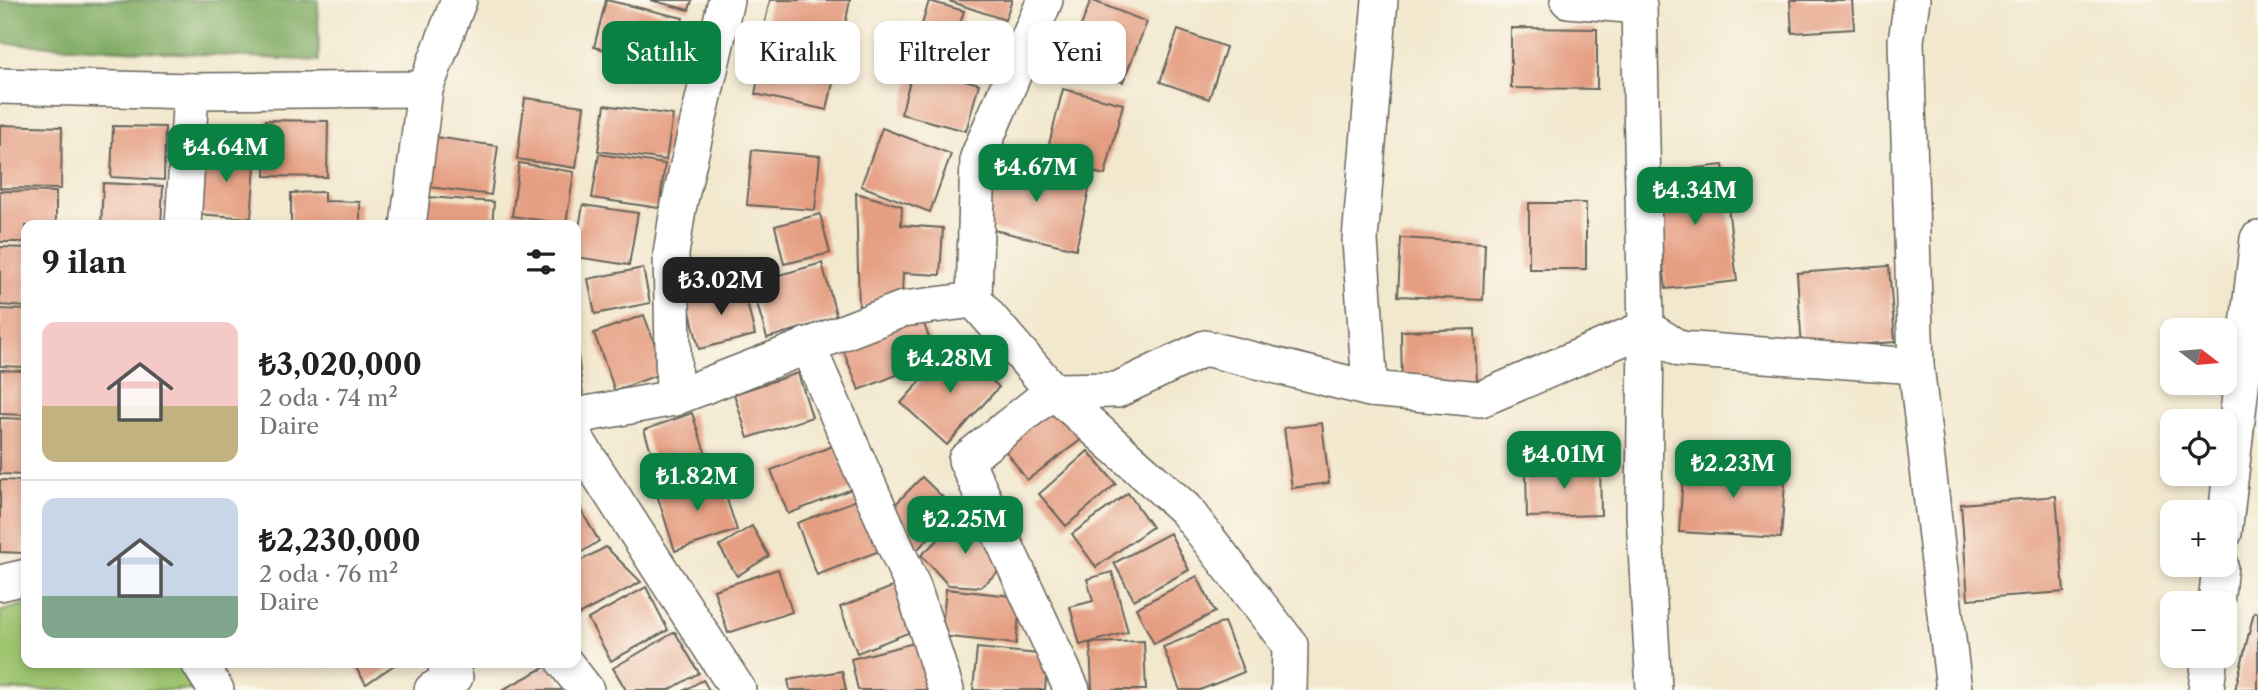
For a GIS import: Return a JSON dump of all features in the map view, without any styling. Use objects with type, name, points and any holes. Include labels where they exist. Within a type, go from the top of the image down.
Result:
[{"type":"street","points":[[409,220],[425,89],[459,0]]},
{"type":"street","points":[[674,398],[671,254],[678,209],[726,0]]},
{"type":"street","points":[[1045,0],[978,157],[974,300],[1053,391],[1185,509],[1290,645],[1289,690]]},
{"type":"street","points":[[1370,389],[1360,240],[1380,0]]},
{"type":"street","points":[[1568,0],[1639,6],[1646,328],[1644,513],[1654,690]]},
{"type":"street","points":[[1912,0],[1906,41],[1916,366],[1954,690]]},
{"type":"street","points":[[0,86],[191,91],[425,89]]},
{"type":"street","points":[[183,220],[191,91]]},
{"type":"street","points":[[2228,500],[2258,239]]},
{"type":"street","points":[[581,415],[674,398],[903,309],[974,300]]},
{"type":"street","points":[[1072,690],[966,460],[1053,391],[1118,390],[1205,348],[1370,389],[1481,398],[1646,328]]},
{"type":"street","points":[[1646,328],[1680,349],[1916,366]]},
{"type":"street","points":[[807,345],[913,587],[946,690]]},
{"type":"street","points":[[581,447],[738,690]]},
{"type":"street","points":[[0,583],[21,579]]},
{"type":"street","points":[[202,668],[216,690]]},
{"type":"street","points":[[432,690],[455,677],[449,668]]},
{"type":"street","points":[[569,668],[586,690]]},
{"type":"street","points":[[2206,690],[2209,668]]},
{"type":"green space","points":[[0,0],[318,0],[319,61],[0,43]]},
{"type":"green space","points":[[21,606],[21,668],[183,668],[199,690],[0,690],[0,612]]},
{"type":"building","points":[[606,0],[683,18],[682,21],[602,21],[602,49],[594,47]]},
{"type":"building","points":[[650,0],[692,0],[689,10]]},
{"type":"building","points":[[770,0],[850,0],[846,21],[765,21]]},
{"type":"building","points":[[946,0],[1012,0],[1005,20]]},
{"type":"building","points":[[1091,0],[1147,22],[1126,74],[1126,21],[1083,21]]},
{"type":"building","points":[[1790,0],[1852,0],[1854,29],[1792,33]]},
{"type":"building","points":[[929,1],[964,11],[961,21],[923,21]]},
{"type":"building","points":[[1511,28],[1597,29],[1597,89],[1511,88]]},
{"type":"building","points":[[1178,30],[1226,47],[1209,99],[1160,82]]},
{"type":"building","points":[[757,84],[833,84],[827,110],[755,94]]},
{"type":"building","points":[[909,84],[979,84],[966,131],[901,114]]},
{"type":"building","points":[[1063,89],[1123,104],[1105,175],[1045,160]]},
{"type":"building","points":[[525,98],[584,106],[576,168],[517,159]]},
{"type":"building","points":[[605,105],[673,115],[666,160],[598,151]]},
{"type":"building","points":[[266,120],[328,121],[327,177],[265,176]]},
{"type":"building","points":[[0,125],[62,127],[61,189],[0,188]]},
{"type":"building","points":[[113,126],[165,127],[164,180],[111,177]]},
{"type":"building","points":[[882,128],[951,154],[930,212],[861,186]]},
{"type":"building","points":[[435,137],[498,146],[491,195],[429,187]]},
{"type":"building","points":[[202,150],[256,154],[251,218],[197,214]]},
{"type":"building","points":[[752,150],[820,156],[815,210],[747,205]]},
{"type":"building","points":[[599,154],[665,164],[659,208],[592,198]]},
{"type":"building","points":[[996,159],[1091,181],[1076,249],[981,227]]},
{"type":"building","points":[[519,163],[574,172],[567,220],[512,216]]},
{"type":"building","points":[[1723,165],[1737,281],[1666,289],[1652,173]]},
{"type":"building","points":[[103,183],[163,186],[161,220],[101,220]]},
{"type":"building","points":[[0,191],[56,192],[56,220],[21,220],[21,242],[0,242]]},
{"type":"building","points":[[324,192],[324,201],[360,202],[360,220],[291,220],[291,193]]},
{"type":"building","points":[[856,193],[902,206],[901,225],[943,228],[940,275],[903,273],[902,297],[859,309]]},
{"type":"building","points":[[428,197],[494,202],[492,220],[426,220]]},
{"type":"building","points":[[1529,203],[1586,203],[1586,269],[1529,269]]},
{"type":"building","points":[[583,205],[638,213],[629,265],[581,258]]},
{"type":"building","points":[[820,214],[830,253],[784,264],[775,226]]},
{"type":"building","points":[[1401,238],[1485,243],[1483,300],[1398,296]]},
{"type":"building","points":[[0,247],[21,248],[21,307],[0,305]]},
{"type":"building","points":[[822,263],[837,318],[767,338],[751,283]]},
{"type":"building","points":[[1889,266],[1895,342],[1802,349],[1797,273]]},
{"type":"building","points":[[643,268],[650,303],[595,314],[588,279]]},
{"type":"building","points":[[743,285],[755,335],[699,349],[687,299]]},
{"type":"building","points":[[0,309],[21,310],[21,367],[0,366]]},
{"type":"building","points":[[644,315],[665,372],[615,391],[594,333]]},
{"type":"building","points":[[921,316],[937,359],[859,390],[842,347]]},
{"type":"building","points":[[1475,329],[1477,383],[1402,386],[1401,331]]},
{"type":"building","points":[[953,345],[999,387],[947,445],[901,403]]},
{"type":"building","points":[[0,370],[21,371],[21,415],[0,414]]},
{"type":"building","points":[[798,373],[812,417],[748,438],[734,394]]},
{"type":"building","points":[[1055,401],[1082,439],[1027,480],[1000,443]]},
{"type":"building","points":[[692,413],[710,467],[662,483],[644,430]]},
{"type":"building","points":[[0,418],[21,419],[21,475],[0,474]]},
{"type":"building","points":[[1322,423],[1329,483],[1292,488],[1284,428]]},
{"type":"building","points":[[835,445],[852,489],[788,514],[771,470]]},
{"type":"building","points":[[1088,451],[1116,484],[1066,526],[1039,494]]},
{"type":"building","points":[[1684,463],[1786,469],[1781,538],[1679,532]]},
{"type":"building","points":[[1600,465],[1601,515],[1527,517],[1526,468]]},
{"type":"building","points":[[719,475],[737,530],[675,551],[657,495]]},
{"type":"building","points":[[922,477],[956,510],[917,550],[883,517]]},
{"type":"building","points":[[0,480],[21,481],[21,553],[0,552]]},
{"type":"building","points":[[1128,493],[1152,527],[1096,567],[1072,534]]},
{"type":"building","points":[[2056,496],[2064,592],[1968,599],[1961,504]]},
{"type":"building","points":[[862,498],[882,550],[817,575],[797,523]]},
{"type":"building","points":[[581,510],[599,541],[581,553]]},
{"type":"building","points":[[966,515],[1008,563],[981,587],[948,585],[921,555]]},
{"type":"building","points":[[752,526],[769,556],[737,576],[719,546]]},
{"type":"building","points":[[1170,533],[1189,570],[1134,600],[1114,563]]},
{"type":"building","points":[[606,547],[641,582],[581,613],[581,560]]},
{"type":"building","points":[[778,569],[792,612],[728,633],[714,590]]},
{"type":"building","points":[[1112,572],[1128,632],[1080,645],[1070,607],[1093,601],[1087,579]]},
{"type":"building","points":[[1197,576],[1215,612],[1154,644],[1136,608]]},
{"type":"building","points":[[900,584],[918,629],[857,653],[840,607]]},
{"type":"building","points":[[646,587],[668,630],[611,661],[588,619]]},
{"type":"building","points":[[946,589],[1021,597],[1016,644],[941,636]]},
{"type":"building","points":[[2254,612],[2258,613],[2258,690],[2235,690]]},
{"type":"building","points":[[1224,622],[1244,672],[1200,690],[1180,690],[1163,647]]},
{"type":"building","points":[[675,632],[699,673],[669,690],[626,690],[613,668]]},
{"type":"building","points":[[926,640],[939,690],[858,690],[851,659]]},
{"type":"building","points":[[1144,641],[1146,690],[1092,690],[1090,643]]},
{"type":"building","points":[[977,648],[1048,655],[1045,690],[973,690]]},
{"type":"building","points":[[356,668],[390,668],[366,684]]},
{"type":"building","points":[[543,668],[551,668],[563,690],[502,690]]},
{"type":"building","points":[[842,671],[846,690],[790,690],[788,680]]},
{"type":"building","points":[[703,680],[709,690],[685,690]]}]
